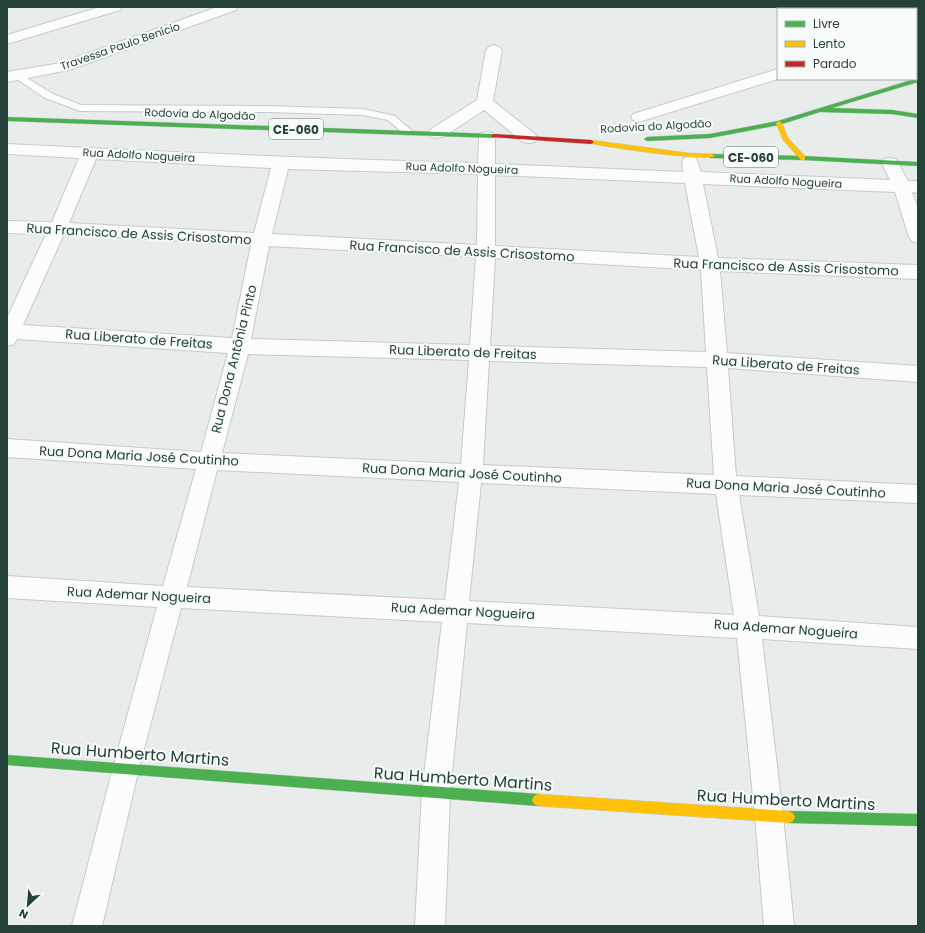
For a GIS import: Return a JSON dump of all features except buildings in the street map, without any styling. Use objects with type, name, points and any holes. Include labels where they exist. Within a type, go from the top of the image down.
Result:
[{"type":"main road","points":[[820,110],[918,80]]},
{"type":"main road","name":"Rodovia do Algodão","points":[[7,119],[437,133],[487,137],[584,141],[694,137],[779,123],[820,110],[885,112],[918,116]]},
{"type":"main road","points":[[779,123],[785,139],[803,158]]},
{"type":"main road","name":"Rodovia do Algodão","points":[[584,141],[691,166],[803,158],[918,164]]},
{"type":"main road","name":"Rua Humberto Martins","points":[[7,760],[436,793],[769,816],[918,820]]},
{"type":"street","points":[[7,40],[115,7]]},
{"type":"street","name":"Travessa Paulo Benício","points":[[12,76],[64,67],[231,7]]},
{"type":"street","points":[[437,133],[485,102],[494,50]]},
{"type":"street","points":[[639,117],[777,74]]},
{"type":"street","points":[[485,102],[529,138]]},
{"type":"street","points":[[430,926],[436,793],[470,473],[480,352],[486,252],[487,137]]},
{"type":"street","name":"Rua Adolfo Nogueira","points":[[7,149],[90,152],[281,163],[486,169],[691,166],[910,187]]},
{"type":"street","points":[[8,334],[58,228],[90,152]]},
{"type":"street","name":"Rua Dona Antônia Pinto","points":[[87,926],[126,768],[240,346],[261,240],[281,163]]},
{"type":"street","points":[[890,163],[910,187],[918,237]]},
{"type":"street","points":[[691,166],[710,264],[726,485],[748,626],[769,816],[779,926]]},
{"type":"street","name":"Rua Francisco de Assis Crisostomo","points":[[7,227],[58,228],[710,264],[918,272]]},
{"type":"street","name":"Rua Liberato de Freitas","points":[[8,334],[240,346],[718,360],[918,374]]},
{"type":"street","name":"Rua Dona Maria José Coutinho","points":[[7,448],[209,461],[918,494]]},
{"type":"street","name":"Rua Ademar Nogueira","points":[[7,587],[173,598],[748,626],[918,638]]},
{"type":"lane","points":[[12,76],[48,96],[80,108],[268,109],[363,112],[391,118],[408,132]]},
{"type":"traffic: fast","points":[[820,110],[918,80]]},
{"type":"traffic: fast","points":[[647,139],[710,136],[779,123],[820,110],[892,112],[918,116]]},
{"type":"traffic: fast","points":[[7,119],[494,136]]},
{"type":"traffic: fast","points":[[712,156],[803,158],[918,164]]},
{"type":"traffic: fast","points":[[7,760],[538,800]]},
{"type":"traffic: fast","points":[[789,817],[918,820]]},
{"type":"traffic: slow","points":[[779,123],[785,139],[803,158]]},
{"type":"traffic: slow","points":[[591,142],[688,155],[712,156]]},
{"type":"traffic: slow","points":[[538,800],[789,817]]},
{"type":"traffic: jam","points":[[494,136],[591,142]]}]
